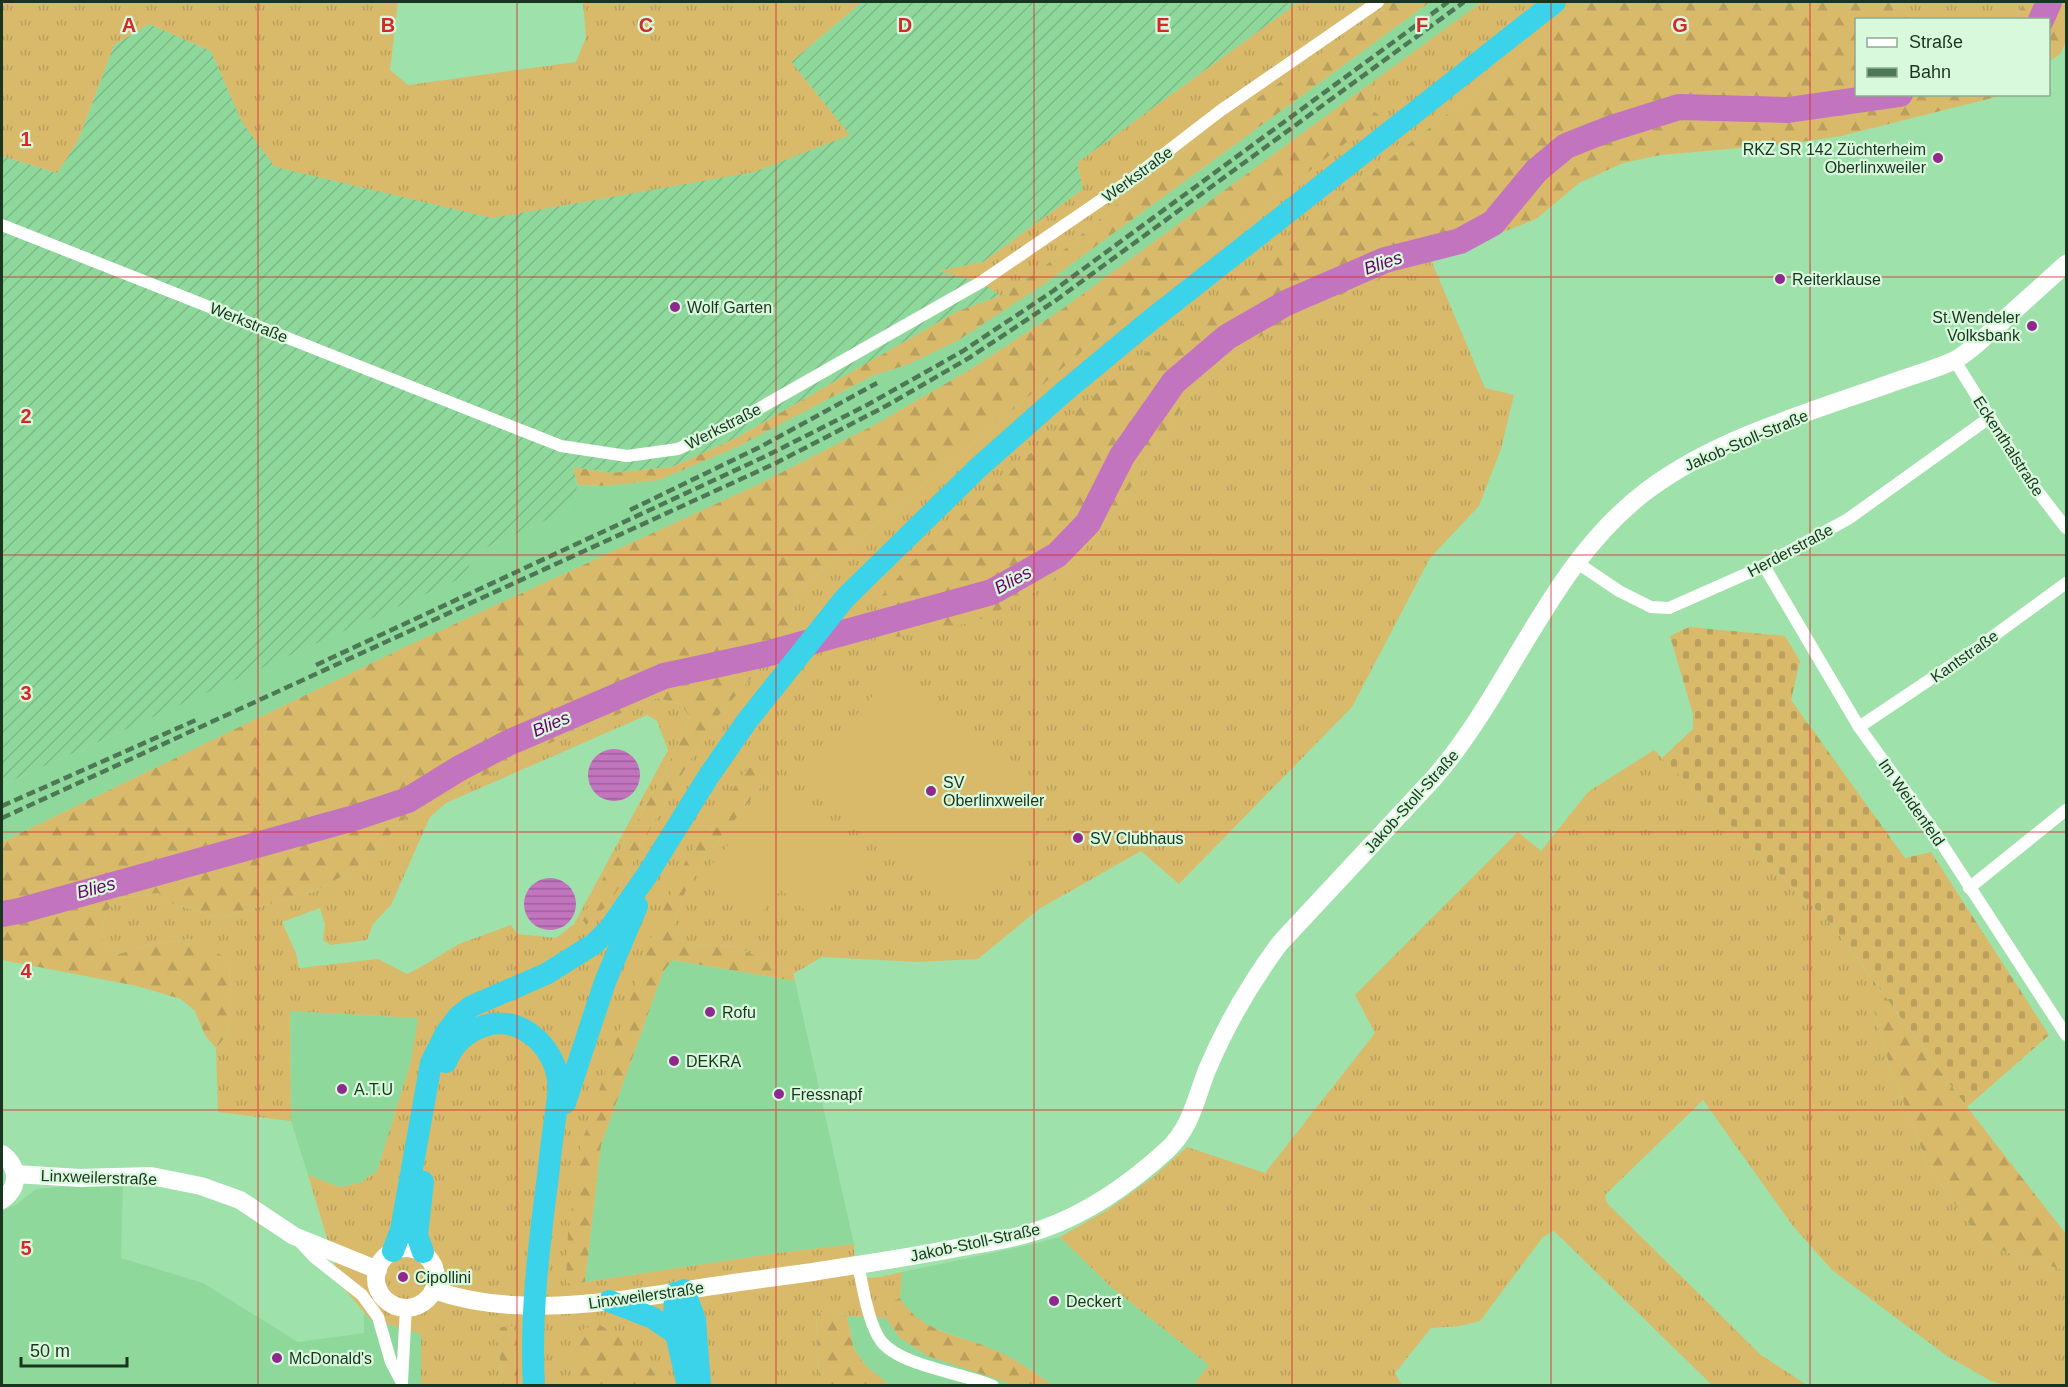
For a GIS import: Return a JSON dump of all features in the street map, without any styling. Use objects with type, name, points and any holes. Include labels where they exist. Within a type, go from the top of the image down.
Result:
[{"type":"highway","points":[[393,1251],[401,1230],[431,1063],[446,1033],[459,1016],[472,1006],[546,974],[594,944],[610,928],[747,721],[845,598],[979,467],[1065,391],[1191,288],[1555,2]]},
{"type":"highway","points":[[541,1231],[565,1102],[585,1038],[605,982],[651,875],[678,824]]},
{"type":"highway","points":[[423,1252],[417,1234],[421,1196],[436,1093],[449,1054],[462,1037],[476,1028],[506,1023],[522,1028],[537,1039],[548,1052],[559,1081],[541,1231],[534,1331],[534,1383]]},
{"type":"highway","points":[[679,1291],[674,1325],[688,1386]]},
{"type":"highway","points":[[679,1291],[695,1320],[700,1386]]},
{"type":"highway","points":[[609,1301],[653,1318],[676,1334]]},
{"type":"main road","name":"Jakob-Stoll-Straße","points":[[858,1265],[1023,1236],[1075,1216],[1106,1198],[1168,1149],[1179,1138],[1187,1123],[1207,1071],[1232,1018],[1264,964],[1280,943],[1456,752],[1576,562],[1617,517],[1648,490],[1711,452],[1767,428],[1955,361],[2067,264]]},
{"type":"main road","points":[[2,1154],[9,1159],[15,1174],[13,1189],[2,1200]]},
{"type":"main road","name":"Linxweilerstraße","points":[[15,1174],[80,1178],[152,1176],[201,1186],[240,1200],[294,1236],[378,1270]]},
{"type":"main road","points":[[399,1248],[412,1248],[423,1252],[435,1269],[434,1290],[420,1304],[397,1306],[383,1296],[377,1280],[382,1260],[399,1248]]},
{"type":"main road","name":"Linxweilerstraße","points":[[434,1290],[453,1296],[499,1304],[581,1304],[858,1265]]},
{"type":"street","name":"Werkstraße","points":[[2,225],[561,446],[627,456],[678,448],[730,425],[981,282],[1129,181],[1221,111],[1378,2]]},
{"type":"street","name":"Eckenthalstraße","points":[[1955,361],[2029,480],[2067,528]]},
{"type":"street","name":"Herderstraße","points":[[1576,562],[1619,591],[1651,607],[1669,608],[1764,566],[1848,519],[1989,418]]},
{"type":"street","name":"Im Weidenfeld","points":[[1764,566],[1774,587],[1859,727],[1931,827],[2067,1035]]},
{"type":"street","name":"Kantstraße","points":[[1859,727],[1977,648],[2067,583]]},
{"type":"street","points":[[1969,888],[2067,810]]},
{"type":"street","points":[[294,1236],[314,1257],[362,1296],[378,1317],[391,1362],[402,1384]]},
{"type":"street","points":[[858,1265],[873,1326],[882,1341],[893,1351],[910,1360],[981,1380],[993,1386]]},
{"type":"street","points":[[402,1384],[406,1307]]},
{"type":"shaded area","points":[[862,2],[1299,2],[1077,163],[1083,189],[983,262],[939,271],[981,282],[1000,296],[958,311],[738,437],[672,467],[610,473],[573,467],[578,485],[568,510],[470,555],[468,575],[2,785],[2,156],[57,173],[78,141],[114,45],[149,24],[211,51],[242,122],[849,135],[791,62]]},
{"type":"shaded area","points":[[1430,2],[1482,2],[1061,310],[974,367],[880,422],[757,485],[407,646],[2,842],[2,785],[467,575],[470,555],[568,510],[578,485],[606,486],[659,480],[737,447],[872,376],[909,364],[1044,284]]},
{"type":"shaded area","points":[[609,749],[619,749],[629,753],[636,760],[640,775],[636,790],[629,797],[619,801],[609,801],[599,797],[592,790],[588,780],[588,770],[592,760],[599,753]]},
{"type":"shaded area","points":[[545,878],[555,878],[564,882],[572,890],[576,904],[572,918],[564,926],[555,930],[545,930],[536,926],[528,918],[524,909],[524,899],[528,890],[536,882]]},
{"type":"shaded area","points":[[671,960],[795,981],[854,1244],[777,1253],[585,1282],[601,1145],[663,972]]},
{"type":"shaded area","points":[[290,1011],[419,1018],[411,1061],[377,1171],[360,1183],[339,1187],[308,1175],[291,1121]]},
{"type":"shaded area","points":[[78,1185],[123,1187],[121,1258],[203,1283],[298,1342],[364,1333],[364,1312],[370,1319],[421,1333],[421,1385],[2,1385],[2,1211],[17,1204],[36,1189]]},
{"type":"shaded area","points":[[1060,1237],[1111,1287],[1209,1365],[1194,1385],[1053,1385],[997,1351],[926,1325],[909,1312],[900,1298],[902,1272]]},
{"type":"shaded area","points":[[847,1316],[886,1318],[900,1338],[1014,1385],[890,1385],[866,1366],[854,1349]]},
{"type":"green space","points":[[2,2],[398,2],[390,70],[408,85],[576,62],[586,37],[583,2],[862,2],[791,62],[850,135],[754,172],[492,218],[275,167],[242,122],[211,51],[149,24],[114,45],[78,141],[57,173],[2,156]]},
{"type":"green space","points":[[1299,2],[1394,2],[1165,163],[1038,272],[1000,296],[981,282],[938,271],[983,262],[1083,189],[1077,163]]},
{"type":"green space","points":[[1394,2],[1430,2],[1044,284],[957,341],[909,364],[872,376],[737,447],[659,480],[606,486],[578,485],[573,467],[610,473],[672,467],[738,437],[958,311],[1000,296],[1038,272],[1165,163]]},
{"type":"green space","points":[[1482,2],[1592,2],[1317,215],[1026,598],[1073,565],[1129,490],[1184,405],[1223,360],[1293,316],[1403,267],[1431,260],[1485,388],[1514,395],[1501,449],[1479,506],[1430,558],[1352,707],[1179,884],[1141,851],[1039,909],[978,959],[917,962],[822,957],[793,974],[737,947],[693,945],[677,939],[673,927],[685,892],[704,859],[767,779],[685,862],[581,1145],[574,1285],[777,1253],[854,1244],[855,1279],[902,1272],[900,1298],[891,1302],[886,1318],[847,1316],[828,1308],[816,1316],[819,1373],[816,1385],[661,1385],[645,1358],[576,1345],[576,1385],[518,1385],[517,1341],[513,1326],[497,1336],[503,1385],[421,1385],[421,1334],[370,1319],[341,1285],[308,1175],[339,1187],[360,1183],[377,1171],[411,1061],[418,1018],[290,1011],[291,1121],[218,1112],[216,1048],[228,1034],[231,997],[229,964],[190,939],[150,945],[119,954],[101,939],[105,913],[119,898],[158,893],[168,902],[219,918],[313,892],[359,867],[406,818],[527,753],[657,698],[681,704],[690,717],[661,780],[598,887],[582,919],[585,925],[619,888],[654,822],[712,723],[790,633],[796,592],[1129,312],[1379,116],[1373,111],[1375,80]],"holes":[[[647,715],[657,721],[668,750],[574,924],[556,938],[517,934],[511,925],[459,944],[407,974],[378,959],[299,968],[296,953],[282,922],[320,908],[325,925],[323,940],[331,945],[367,940],[373,924],[391,905],[430,817],[446,803]]]},
{"type":"green space","points":[[1592,2],[1901,2],[1912,18],[1855,18],[1855,96],[2000,96],[1841,136],[1787,144],[1660,155],[1623,163],[1579,183],[1536,219],[1431,260],[1403,267],[1294,316],[1223,360],[1184,405],[1129,490],[1073,565],[1026,598],[974,622],[891,638],[879,599],[910,564],[1086,402],[1317,215]]},
{"type":"green space","points":[[1901,2],[2023,2],[2016,18],[1912,18]]},
{"type":"green space","points":[[2023,2],[2066,2],[2066,41],[2061,53],[2050,61],[2050,18],[2015,18],[2019,15]]},
{"type":"green space","points":[[1375,80],[1373,111],[1380,116],[1129,312],[796,592],[790,633],[712,723],[654,822],[619,888],[604,908],[586,925],[582,919],[598,887],[661,780],[690,717],[681,704],[657,698],[527,753],[406,818],[359,867],[313,892],[219,918],[168,902],[158,893],[119,898],[105,913],[101,939],[119,954],[150,945],[190,939],[223,956],[229,964],[231,997],[228,1034],[216,1048],[205,1035],[195,1011],[181,999],[137,986],[2,960],[2,842],[407,646],[757,485],[880,422],[974,367],[1061,310]]},
{"type":"green space","points":[[1689,627],[1785,636],[1800,661],[1791,700],[1905,858],[1931,852],[2049,1035],[1967,1107],[1834,927],[1662,758],[1693,729],[1693,714],[1670,636]]},
{"type":"green space","name":"SV Oberlinxweiler","points":[[897,667],[1059,805],[966,915],[804,777]]},
{"type":"green space","points":[[1654,750],[1834,927],[1873,980],[1873,1007],[1891,1070],[1930,1170],[1985,1245],[2066,1271],[2066,1385],[2009,1386],[1991,1381],[1947,1356],[1832,1270],[1793,1226],[1703,1100],[1605,1195],[1607,1203],[1761,1355],[1807,1385],[1712,1385],[1554,1231],[1543,1237],[1480,1321],[1460,1326],[1431,1328],[1395,1373],[1402,1385],[1194,1385],[1209,1365],[1111,1287],[1060,1237],[1109,1209],[1153,1177],[1187,1147],[1265,1173],[1375,1033],[1355,995],[1518,832],[1541,851],[1588,792]]},
{"type":"green space","points":[[759,762],[768,768],[767,779],[704,859],[685,892],[673,927],[677,939],[693,945],[737,947],[793,974],[795,981],[672,960],[663,972],[601,1145],[585,1282],[574,1285],[566,1282],[568,1233],[581,1145],[649,942],[685,862],[745,771]]},
{"type":"green space","points":[[781,783],[871,861],[819,922],[781,890],[753,922],[701,877]]},
{"type":"green space","points":[[1873,980],[1967,1107],[2066,1234],[2066,1271],[1985,1245],[1930,1170],[1891,1070],[1873,1007]]},
{"type":"green space","points":[[900,1298],[909,1310],[931,1327],[983,1345],[1026,1367],[1053,1385],[1014,1385],[928,1356],[900,1338],[886,1318],[891,1302]]},
{"type":"green space","points":[[828,1308],[847,1316],[854,1349],[866,1366],[890,1385],[816,1385],[819,1373],[816,1316]]},
{"type":"green space","points":[[598,1324],[621,1337],[645,1358],[661,1385],[576,1385],[576,1345],[583,1329]]},
{"type":"green space","points":[[513,1326],[517,1341],[518,1385],[503,1385],[497,1336],[501,1327]]},
{"type":"waterway","name":"Blies","points":[[2042,18],[2049,2]]},
{"type":"waterway","name":"Blies","points":[[2,914],[354,818],[408,800],[460,768],[508,743],[664,676],[766,654],[992,592],[1057,555],[1088,523],[1122,456],[1174,382],[1227,337],[1286,303],[1385,260],[1460,241],[1493,223],[1536,171],[1566,146],[1609,129],[1679,107],[1788,110],[1886,96]]},
{"type":"railway","points":[[316,665],[766,456],[867,405],[963,351],[1053,291],[1448,2]]},
{"type":"railway","points":[[2,818],[776,463],[886,406],[969,358],[1055,301],[1464,2]]},
{"type":"railway","points":[[630,510],[762,446],[877,383]]},
{"type":"railway","points":[[2,806],[196,720]]},
{"type":"place","name":"RKZ SR 142 Züchterheim Oberlinxweiler","points":[[1938,158]]},
{"type":"place","name":"Reiterklause","points":[[1780,279]]},
{"type":"place","name":"Wolf Garten","points":[[675,307]]},
{"type":"place","name":"St.Wendeler Volksbank","points":[[2032,326]]},
{"type":"place","name":"SV Oberlinxweiler","points":[[931,791]]},
{"type":"place","name":"SV Clubhaus","points":[[1078,838]]},
{"type":"place","name":"Rofu","points":[[710,1012]]},
{"type":"place","name":"DEKRA","points":[[674,1061]]},
{"type":"place","name":"A.T.U","points":[[342,1089]]},
{"type":"place","name":"Fressnapf","points":[[779,1094]]},
{"type":"place","name":"Cipollini","points":[[403,1277]]},
{"type":"place","name":"Deckert","points":[[1054,1301]]},
{"type":"place","name":"McDonald's","points":[[277,1358]]}]
